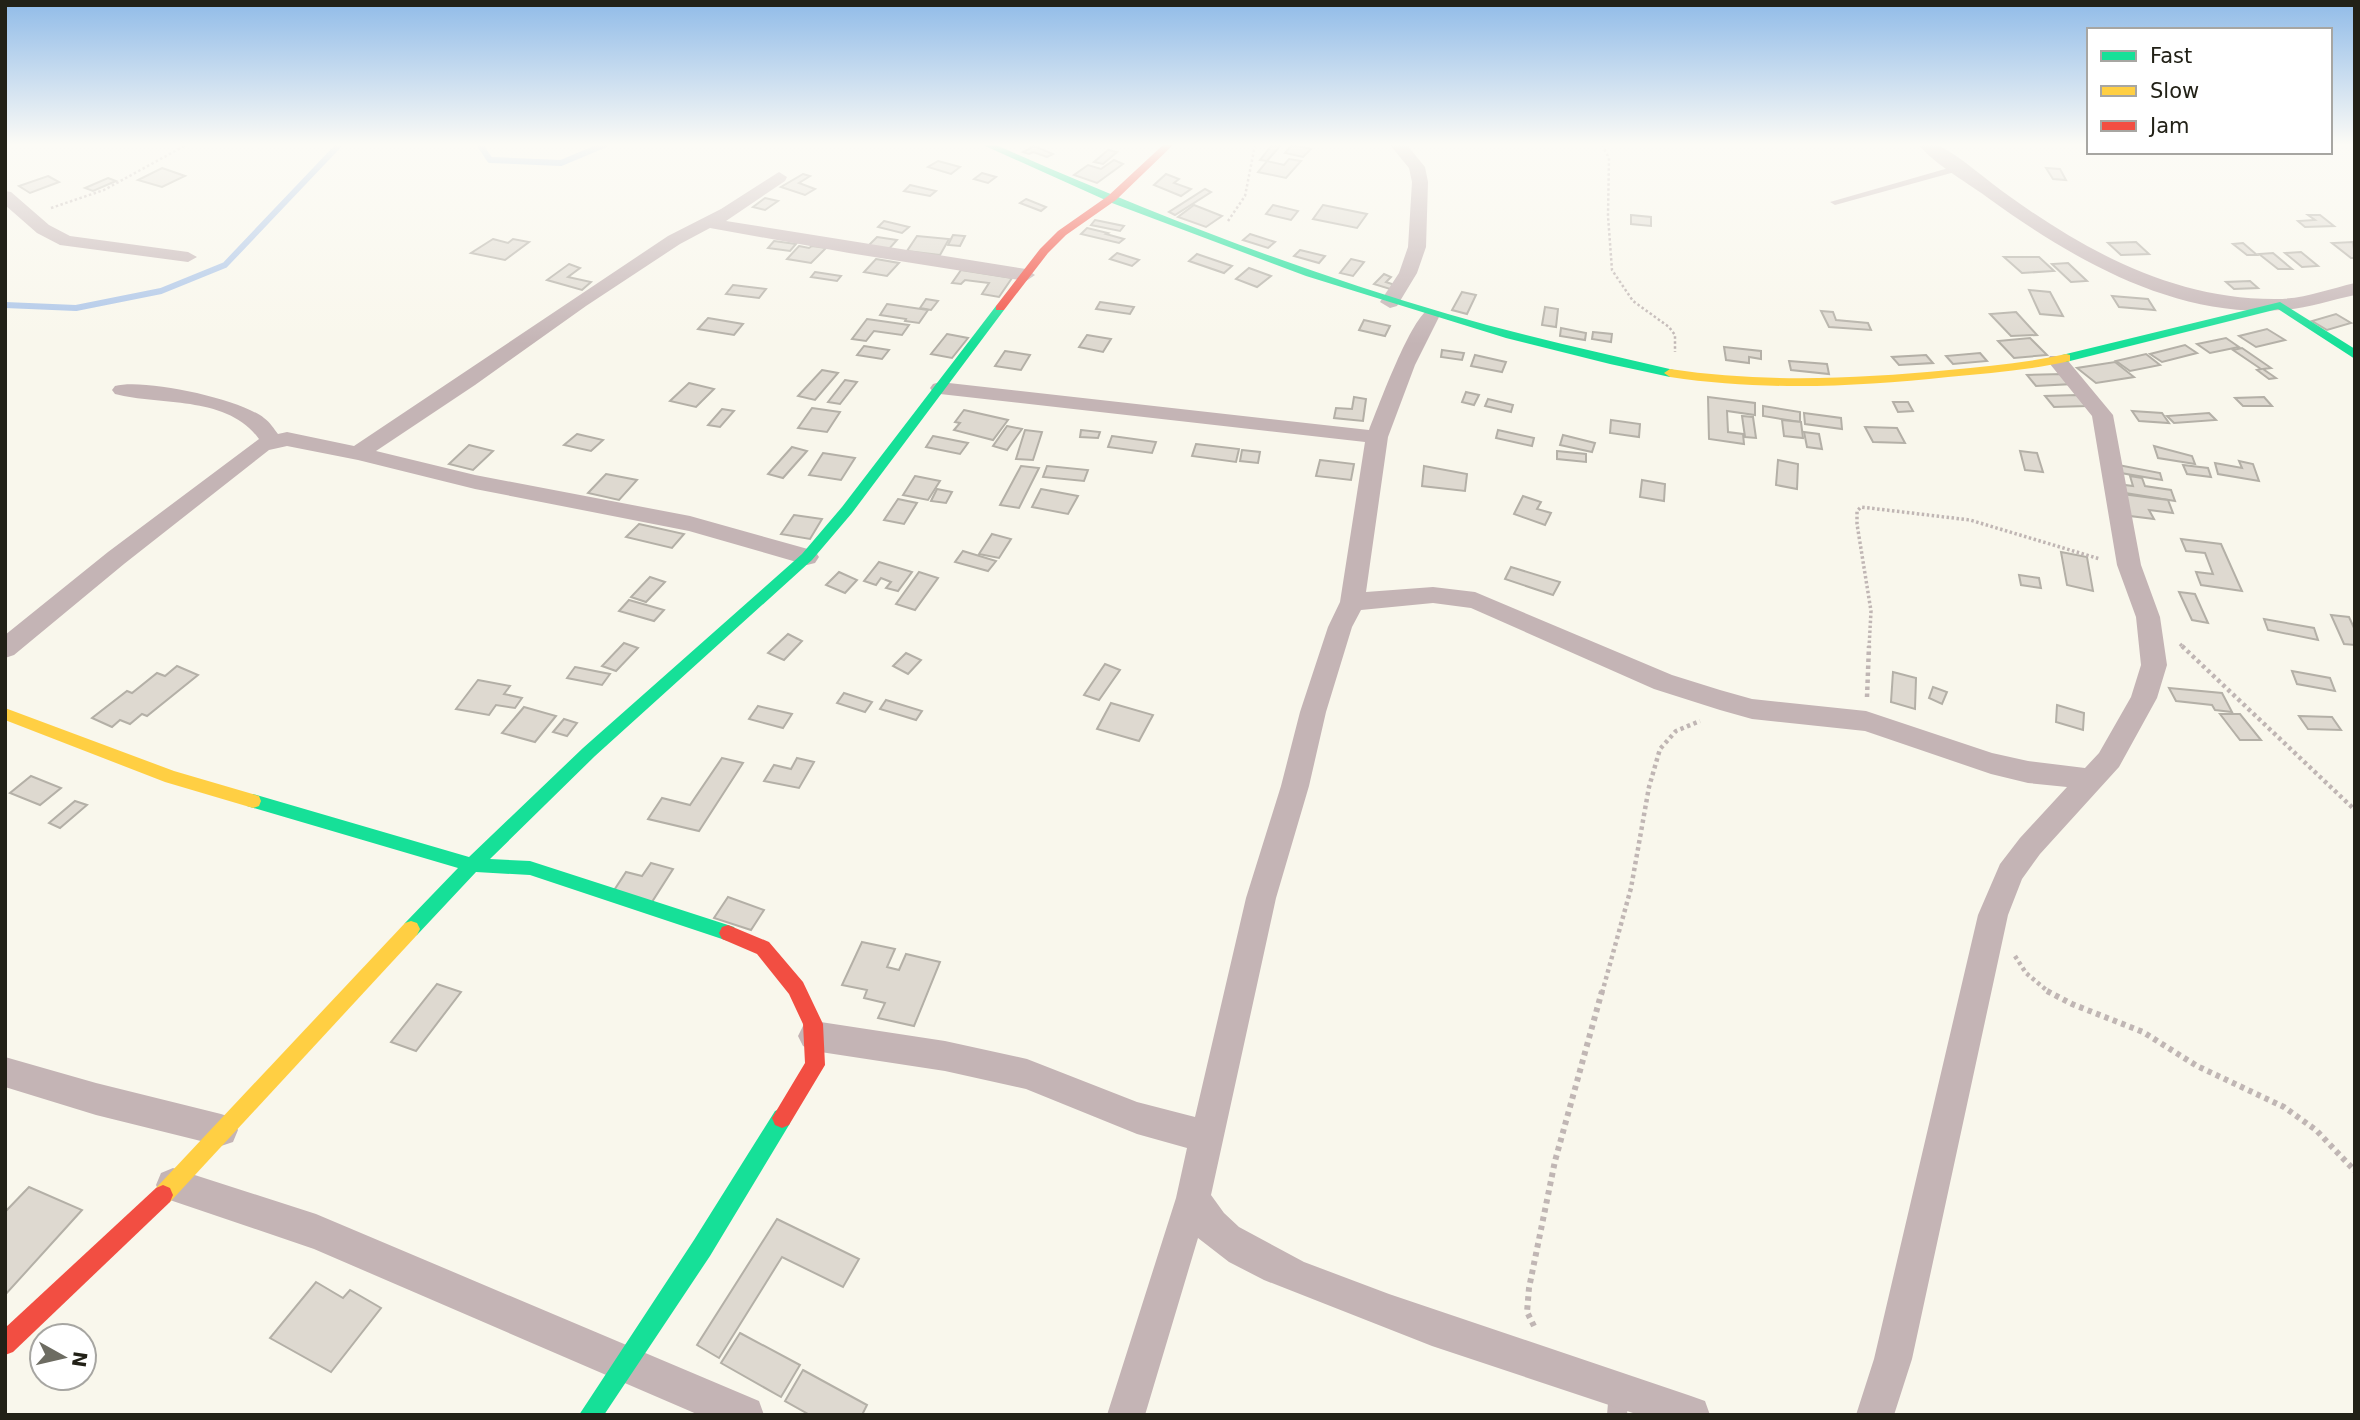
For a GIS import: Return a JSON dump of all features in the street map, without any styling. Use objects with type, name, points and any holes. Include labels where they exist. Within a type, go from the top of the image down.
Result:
[{"type":"street","points":[[358,453],[468,381],[579,302],[674,240],[728,211]]},
{"type":"street","points":[[8,1339],[173,1185],[221,1130],[472,865],[589,752],[807,557],[847,510],[1026,275],[1062,233],[1093,211]]},
{"type":"street","points":[[1142,211],[1205,239],[1306,276],[1430,315],[1674,373],[1743,383],[1824,384],[1917,377],[2057,360],[2355,289]]},
{"type":"street","points":[[1390,302],[1408,273],[1417,247],[1419,211]]},
{"type":"street","points":[[2020,211],[2103,265],[2143,283],[2193,298],[2241,304],[2280,305],[2355,355]]},
{"type":"street","points":[[26,213],[43,229],[66,241],[188,257]]},
{"type":"street","points":[[710,223],[1026,275]]},
{"type":"street","points":[[1126,1415],[1193,1198],[1261,898],[1296,786],[1313,712],[1340,627],[1352,602],[1377,437],[1405,365],[1430,315]]},
{"type":"street","points":[[1875,1415],[1893,1359],[1993,915],[2010,873],[2030,846],[2109,760],[2144,698],[2154,665],[2148,617],[2129,565],[2102,415],[2057,360]]},
{"type":"street","points":[[940,388],[1377,437]]},
{"type":"street","points":[[122,390],[166,395],[232,410],[256,421],[272,442]]},
{"type":"street","points":[[5,649],[116,558],[262,445],[286,439],[358,453],[475,482],[690,524],[807,557]]},
{"type":"street","points":[[1352,602],[1433,595],[1475,600],[1663,682],[1752,709],[1866,721],[1991,764],[2089,779]]},
{"type":"street","points":[[5,714],[171,777],[472,865],[530,868],[738,936],[763,948],[796,988],[813,1024],[815,1065],[709,1236],[590,1415]]},
{"type":"street","points":[[814,1036],[945,1056],[1027,1074],[1137,1118],[1208,1137]]},
{"type":"street","points":[[5,1072],[118,1105],[221,1130]]},
{"type":"street","points":[[173,1185],[316,1232],[623,1365],[746,1415]]},
{"type":"street","points":[[1193,1198],[1213,1228],[1233,1244],[1307,1281],[1421,1326],[1543,1365],[1618,1401],[1691,1415]]},
{"type":"path","points":[[26,213],[34,211]]},
{"type":"path","points":[[1205,239],[1239,211]]},
{"type":"path","points":[[1608,211],[1612,271],[1633,301],[1669,327],[1675,335],[1674,373]]},
{"type":"path","points":[[1866,721],[1871,611],[1857,524],[1857,511],[1861,507],[1998,526],[2074,553],[2129,565]]},
{"type":"path","points":[[2148,617],[2231,688],[2296,756],[2355,810]]},
{"type":"path","points":[[1543,1365],[1537,1333],[1527,1312],[1529,1288],[1555,1161],[1631,888],[1649,788],[1660,749],[1676,732],[1692,724],[1752,709]]},
{"type":"path","points":[[1993,915],[2020,966],[2046,993],[2147,1034],[2185,1059],[2309,1124],[2355,1171]]},
{"type":"building","points":[[1186,211],[1210,211],[1222,216],[1206,227],[1178,217]]},
{"type":"building","points":[[1268,211],[1298,211],[1291,220],[1266,214]]},
{"type":"building","points":[[1319,211],[1367,214],[1357,228],[1313,219]]},
{"type":"building","points":[[1631,215],[1651,217],[1651,226],[1631,224]]},
{"type":"building","points":[[2308,215],[2320,215],[2334,226],[2305,227],[2298,221],[2315,220]]},
{"type":"building","points":[[1095,220],[1124,226],[1120,231],[1091,225]]},
{"type":"building","points":[[884,221],[909,227],[902,233],[878,227]]},
{"type":"building","points":[[1087,228],[1124,239],[1119,243],[1081,234]]},
{"type":"building","points":[[1250,234],[1275,242],[1268,248],[1243,240]]},
{"type":"building","points":[[953,235],[965,236],[960,246],[948,245]]},
{"type":"building","points":[[917,236],[949,239],[940,255],[907,251]]},
{"type":"building","points":[[877,237],[897,240],[889,249],[868,246]]},
{"type":"building","points":[[493,239],[508,243],[513,239],[529,242],[505,260],[471,253]]},
{"type":"building","points":[[774,241],[796,244],[790,251],[768,248]]},
{"type":"building","points":[[2136,242],[2149,254],[2121,255],[2108,243]]},
{"type":"building","points":[[2353,242],[2355,258],[2351,258],[2332,243]]},
{"type":"building","points":[[2243,243],[2257,255],[2247,255],[2233,244]]},
{"type":"building","points":[[799,246],[826,248],[811,263],[787,259]]},
{"type":"building","points":[[1300,250],[1325,256],[1319,263],[1294,256]]},
{"type":"building","points":[[2301,252],[2318,266],[2302,267],[2285,253]]},
{"type":"building","points":[[1117,253],[1139,260],[1132,266],[1110,259]]},
{"type":"building","points":[[2273,253],[2292,269],[2278,269],[2259,254]]},
{"type":"building","points":[[1197,254],[1232,266],[1224,273],[1189,261]]},
{"type":"building","points":[[2004,257],[2039,257],[2054,271],[2022,273]]},
{"type":"building","points":[[876,259],[899,263],[887,276],[864,272]]},
{"type":"building","points":[[1351,259],[1364,262],[1353,276],[1340,273]]},
{"type":"building","points":[[2068,263],[2087,281],[2071,282],[2052,264]]},
{"type":"building","points":[[569,264],[580,268],[568,277],[591,282],[582,290],[547,280]]},
{"type":"building","points":[[1249,268],[1271,276],[1257,287],[1236,279]]},
{"type":"building","points":[[961,270],[1012,278],[999,297],[982,294],[989,283],[965,280],[961,284],[952,283]]},
{"type":"building","points":[[815,272],[841,276],[837,281],[811,277]]},
{"type":"building","points":[[1384,274],[1391,277],[1386,282],[1395,285],[1390,289],[1374,284]]},
{"type":"building","points":[[2250,281],[2258,288],[2234,289],[2226,282]]},
{"type":"building","points":[[733,285],[766,289],[759,298],[726,294]]},
{"type":"building","points":[[2029,290],[2050,292],[2063,316],[2040,314]]},
{"type":"building","points":[[1462,292],[1476,295],[1467,314],[1452,310]]},
{"type":"building","points":[[2112,296],[2148,299],[2155,310],[2119,307]]},
{"type":"building","points":[[926,299],[938,301],[931,310],[920,308]]},
{"type":"building","points":[[1100,302],[1134,307],[1130,314],[1096,309]]},
{"type":"building","points":[[887,304],[928,310],[919,323],[905,321],[906,319],[880,315]]},
{"type":"building","points":[[1545,307],[1558,309],[1556,327],[1542,325]]},
{"type":"building","points":[[1821,311],[1833,312],[1836,320],[1868,323],[1871,330],[1829,327]]},
{"type":"building","points":[[2016,312],[2037,335],[2011,336],[1990,314]]},
{"type":"building","points":[[2336,314],[2351,323],[2327,330],[2312,321]]},
{"type":"building","points":[[708,318],[743,324],[734,335],[698,329]]},
{"type":"building","points":[[867,319],[909,325],[902,335],[874,331],[866,341],[852,339]]},
{"type":"building","points":[[1364,320],[1390,326],[1385,336],[1359,330]]},
{"type":"building","points":[[1561,328],[1586,333],[1585,340],[1560,336]]},
{"type":"building","points":[[2267,329],[2285,340],[2256,347],[2239,336]]},
{"type":"building","points":[[1593,332],[1612,334],[1611,342],[1592,339]]},
{"type":"building","points":[[947,334],[968,338],[952,358],[931,354]]},
{"type":"building","points":[[1087,335],[1111,339],[1103,352],[1079,347]]},
{"type":"building","points":[[2030,338],[2047,355],[2014,358],[1998,341]]},
{"type":"building","points":[[2226,338],[2239,347],[2210,353],[2197,344]]},
{"type":"building","points":[[2185,345],[2197,353],[2162,362],[2150,354]]},
{"type":"building","points":[[864,346],[889,350],[882,359],[857,355]]},
{"type":"building","points":[[1724,347],[1761,351],[1761,359],[1749,357],[1749,363],[1726,360]]},
{"type":"building","points":[[2242,348],[2271,368],[2263,369],[2276,378],[2269,379],[2257,370],[2261,369],[2233,350]]},
{"type":"building","points":[[1442,350],[1464,353],[1462,360],[1441,357]]},
{"type":"building","points":[[1005,351],[1030,355],[1021,370],[995,366]]},
{"type":"building","points":[[1980,353],[1987,361],[1953,364],[1946,356]]},
{"type":"building","points":[[2146,354],[2160,365],[2130,371],[2116,361]]},
{"type":"building","points":[[1475,355],[1506,362],[1502,372],[1471,366]]},
{"type":"building","points":[[1926,355],[1933,363],[1899,365],[1892,357]]},
{"type":"building","points":[[1789,361],[1827,364],[1829,374],[1791,370]]},
{"type":"building","points":[[2115,362],[2134,377],[2096,383],[2077,368]]},
{"type":"building","points":[[822,370],[838,373],[815,400],[798,396]]},
{"type":"building","points":[[2063,374],[2072,384],[2036,386],[2027,375]]},
{"type":"building","points":[[845,380],[857,382],[840,404],[828,402]]},
{"type":"building","points":[[689,383],[714,389],[696,407],[670,401]]},
{"type":"building","points":[[1466,392],[1479,395],[1474,405],[1462,402]]},
{"type":"building","points":[[2077,395],[2086,406],[2054,407],[2045,396]]},
{"type":"building","points":[[1354,397],[1366,399],[1363,421],[1334,418],[1336,408],[1352,409]]},
{"type":"building","points":[[1708,397],[1755,403],[1755,415],[1727,411],[1728,432],[1743,434],[1744,444],[1709,439]]},
{"type":"building","points":[[2264,397],[2272,406],[2243,406],[2235,398]]},
{"type":"building","points":[[1488,399],[1513,405],[1511,412],[1485,406]]},
{"type":"building","points":[[1893,402],[1908,402],[1913,411],[1898,412]]},
{"type":"building","points":[[1763,406],[1800,412],[1800,422],[1763,416]]},
{"type":"building","points":[[812,408],[840,412],[827,432],[798,428]]},
{"type":"building","points":[[722,409],[734,411],[720,427],[708,425]]},
{"type":"building","points":[[964,410],[1008,420],[993,440],[954,430],[960,423],[955,422]]},
{"type":"building","points":[[2132,411],[2162,413],[2169,423],[2139,421]]},
{"type":"building","points":[[1804,413],[1841,418],[1842,429],[1805,424]]},
{"type":"building","points":[[2209,413],[2216,420],[2174,423],[2167,416]]},
{"type":"building","points":[[1742,416],[1753,417],[1756,438],[1745,437]]},
{"type":"building","points":[[1611,420],[1640,424],[1639,437],[1610,433]]},
{"type":"building","points":[[1782,420],[1801,422],[1803,438],[1784,436]]},
{"type":"building","points":[[1007,426],[1022,429],[1007,450],[993,446]]},
{"type":"building","points":[[1865,427],[1897,428],[1905,443],[1873,442]]},
{"type":"building","points":[[1025,430],[1042,432],[1033,460],[1016,459]]},
{"type":"building","points":[[1081,430],[1100,432],[1098,438],[1080,437]]},
{"type":"building","points":[[1498,430],[1534,438],[1532,446],[1496,438]]},
{"type":"building","points":[[1804,432],[1819,434],[1822,449],[1807,447]]},
{"type":"building","points":[[577,434],[603,440],[591,451],[564,445]]},
{"type":"building","points":[[1563,435],[1595,443],[1592,452],[1560,445]]},
{"type":"building","points":[[933,436],[968,443],[960,454],[926,447]]},
{"type":"building","points":[[1112,436],[1156,442],[1152,453],[1108,447]]},
{"type":"building","points":[[1196,444],[1239,449],[1236,462],[1192,456]]},
{"type":"building","points":[[469,445],[493,451],[473,470],[449,464]]},
{"type":"building","points":[[2154,446],[2192,456],[2195,464],[2158,458]]},
{"type":"building","points":[[792,447],[807,451],[783,478],[768,474]]},
{"type":"building","points":[[1242,450],[1260,452],[1258,463],[1240,461]]},
{"type":"building","points":[[1557,451],[1586,454],[1586,462],[1557,459]]},
{"type":"building","points":[[2020,451],[2037,453],[2043,472],[2025,470]]},
{"type":"building","points":[[823,453],[855,458],[841,480],[809,475]]},
{"type":"building","points":[[1320,460],[1354,464],[1351,480],[1316,476]]},
{"type":"building","points":[[1778,460],[1798,464],[1797,489],[1776,485]]},
{"type":"building","points":[[2239,461],[2253,464],[2259,481],[2218,474],[2215,463],[2242,468]]},
{"type":"building","points":[[2113,464],[2160,473],[2162,480],[2115,472]]},
{"type":"building","points":[[2183,465],[2208,468],[2211,477],[2187,474]]},
{"type":"building","points":[[1021,466],[1039,468],[1019,508],[1000,505]]},
{"type":"building","points":[[1047,466],[1088,470],[1084,481],[1043,477]]},
{"type":"building","points":[[1424,466],[1467,474],[1465,491],[1422,486]]},
{"type":"building","points":[[606,474],[637,480],[619,500],[588,493]]},
{"type":"building","points":[[915,476],[940,481],[928,500],[903,495]]},
{"type":"building","points":[[2130,476],[2142,478],[2145,486],[2171,490],[2175,501],[2119,492],[2117,484],[2133,486]]},
{"type":"building","points":[[1642,480],[1665,484],[1664,501],[1640,497]]},
{"type":"building","points":[[937,489],[952,492],[946,503],[931,501]]},
{"type":"building","points":[[1041,489],[1078,496],[1068,514],[1032,507]]},
{"type":"building","points":[[2122,494],[2168,500],[2173,513],[2149,510],[2154,519],[2130,516]]},
{"type":"building","points":[[1523,496],[1541,502],[1537,509],[1551,513],[1545,525],[1514,514]]},
{"type":"building","points":[[898,499],[917,503],[904,524],[884,520]]},
{"type":"building","points":[[794,515],[822,519],[810,539],[781,534]]},
{"type":"building","points":[[639,524],[684,534],[672,548],[626,537]]},
{"type":"building","points":[[992,534],[1011,539],[999,558],[979,554]]},
{"type":"building","points":[[2181,539],[2221,544],[2242,591],[2201,585],[2196,572],[2213,574],[2205,553],[2186,551]]},
{"type":"building","points":[[963,551],[996,561],[988,571],[955,562]]},
{"type":"building","points":[[2061,552],[2087,557],[2093,591],[2067,585]]},
{"type":"building","points":[[879,562],[912,572],[898,591],[886,588],[891,582],[881,578],[876,585],[864,581]]},
{"type":"building","points":[[1511,567],[1560,582],[1553,595],[1505,579]]},
{"type":"building","points":[[839,572],[857,580],[845,593],[826,585]]},
{"type":"building","points":[[919,572],[938,578],[915,610],[896,604]]},
{"type":"building","points":[[2019,575],[2039,578],[2041,588],[2021,585]]},
{"type":"building","points":[[650,577],[665,582],[646,602],[631,597]]},
{"type":"building","points":[[2179,592],[2195,594],[2208,623],[2192,620]]},
{"type":"building","points":[[629,600],[664,610],[654,621],[619,611]]},
{"type":"building","points":[[2331,615],[2349,617],[2355,630],[2355,645],[2344,644]]},
{"type":"building","points":[[2264,619],[2314,628],[2318,640],[2268,630]]},
{"type":"building","points":[[788,634],[802,641],[784,660],[768,653]]},
{"type":"building","points":[[624,643],[638,648],[616,671],[602,666]]},
{"type":"building","points":[[906,653],[921,660],[908,674],[893,666]]},
{"type":"building","points":[[1105,664],[1120,670],[1099,700],[1084,695]]},
{"type":"building","points":[[177,666],[198,675],[147,716],[142,714],[130,724],[120,720],[112,727],[92,718],[127,691],[132,693],[157,673],[165,676]]},
{"type":"building","points":[[575,667],[610,674],[602,685],[567,678]]},
{"type":"building","points":[[2292,671],[2330,678],[2335,691],[2297,684]]},
{"type":"building","points":[[1893,672],[1916,678],[1915,709],[1891,702]]},
{"type":"building","points":[[478,680],[510,686],[504,694],[522,698],[515,708],[496,705],[489,715],[456,709]]},
{"type":"building","points":[[1933,687],[1947,692],[1942,704],[1929,698]]},
{"type":"building","points":[[2169,688],[2222,693],[2232,712],[2215,710],[2212,705],[2176,701]]},
{"type":"building","points":[[844,693],[872,702],[865,712],[837,703]]},
{"type":"building","points":[[886,700],[922,711],[916,720],[880,709]]},
{"type":"building","points":[[1111,703],[1153,715],[1139,741],[1097,729]]},
{"type":"building","points":[[2057,705],[2084,713],[2083,730],[2056,722]]},
{"type":"building","points":[[758,706],[792,714],[783,728],[749,719]]},
{"type":"building","points":[[524,707],[556,716],[535,742],[502,733]]},
{"type":"building","points":[[2220,714],[2240,714],[2261,740],[2240,740]]},
{"type":"building","points":[[2299,716],[2332,717],[2341,730],[2308,729]]},
{"type":"building","points":[[564,719],[577,723],[567,736],[553,732]]},
{"type":"building","points":[[722,758],[743,763],[699,831],[648,819],[662,798],[690,805]]},
{"type":"building","points":[[797,758],[814,762],[799,788],[764,781],[774,765],[791,769]]},
{"type":"building","points":[[31,776],[61,788],[40,805],[10,793]]},
{"type":"building","points":[[75,801],[87,805],[60,828],[49,823]]},
{"type":"building","points":[[651,863],[673,869],[650,905],[611,895],[626,872],[642,876]]},
{"type":"building","points":[[728,897],[764,910],[751,930],[714,918]]},
{"type":"building","points":[[862,942],[895,949],[887,967],[899,970],[906,954],[940,962],[914,1026],[878,1018],[885,1003],[864,998],[867,990],[842,985]]},
{"type":"building","points":[[437,984],[461,992],[416,1051],[391,1042]]},
{"type":"building","points":[[29,1187],[82,1210],[5,1295],[5,1212]]},
{"type":"building","points":[[777,1219],[859,1259],[843,1287],[782,1257],[719,1358],[697,1345]]},
{"type":"building","points":[[316,1282],[343,1298],[350,1290],[381,1308],[331,1372],[270,1338]]},
{"type":"building","points":[[740,1333],[800,1365],[781,1397],[721,1363]]},
{"type":"building","points":[[803,1370],[867,1405],[862,1415],[810,1415],[785,1401]]},
{"type":"waterway","points":[[5,305],[76,308],[161,291],[225,265],[276,211]]},
{"type":"traffic: fast","points":[[1144,211],[1245,251],[1376,296],[1510,335],[1610,361],[1670,373]]},
{"type":"traffic: fast","points":[[2066,358],[2280,305],[2355,355]]},
{"type":"traffic: fast","points":[[411,929],[472,865],[589,752],[807,557],[847,510],[1000,308]]},
{"type":"traffic: fast","points":[[253,801],[472,865],[530,868],[728,933]]},
{"type":"traffic: fast","points":[[590,1415],[702,1248],[782,1118]]},
{"type":"traffic: slow","points":[[1670,373],[1741,382],[1847,382],[2039,364],[2066,358]]},
{"type":"traffic: slow","points":[[5,714],[171,777],[253,801]]},
{"type":"traffic: slow","points":[[163,1195],[411,929]]},
{"type":"traffic: jam","points":[[1000,308],[1044,251],[1062,233],[1093,211]]},
{"type":"traffic: jam","points":[[728,933],[763,948],[796,988],[813,1024],[815,1065],[782,1118]]},
{"type":"traffic: jam","points":[[5,1344],[163,1195]]}]
